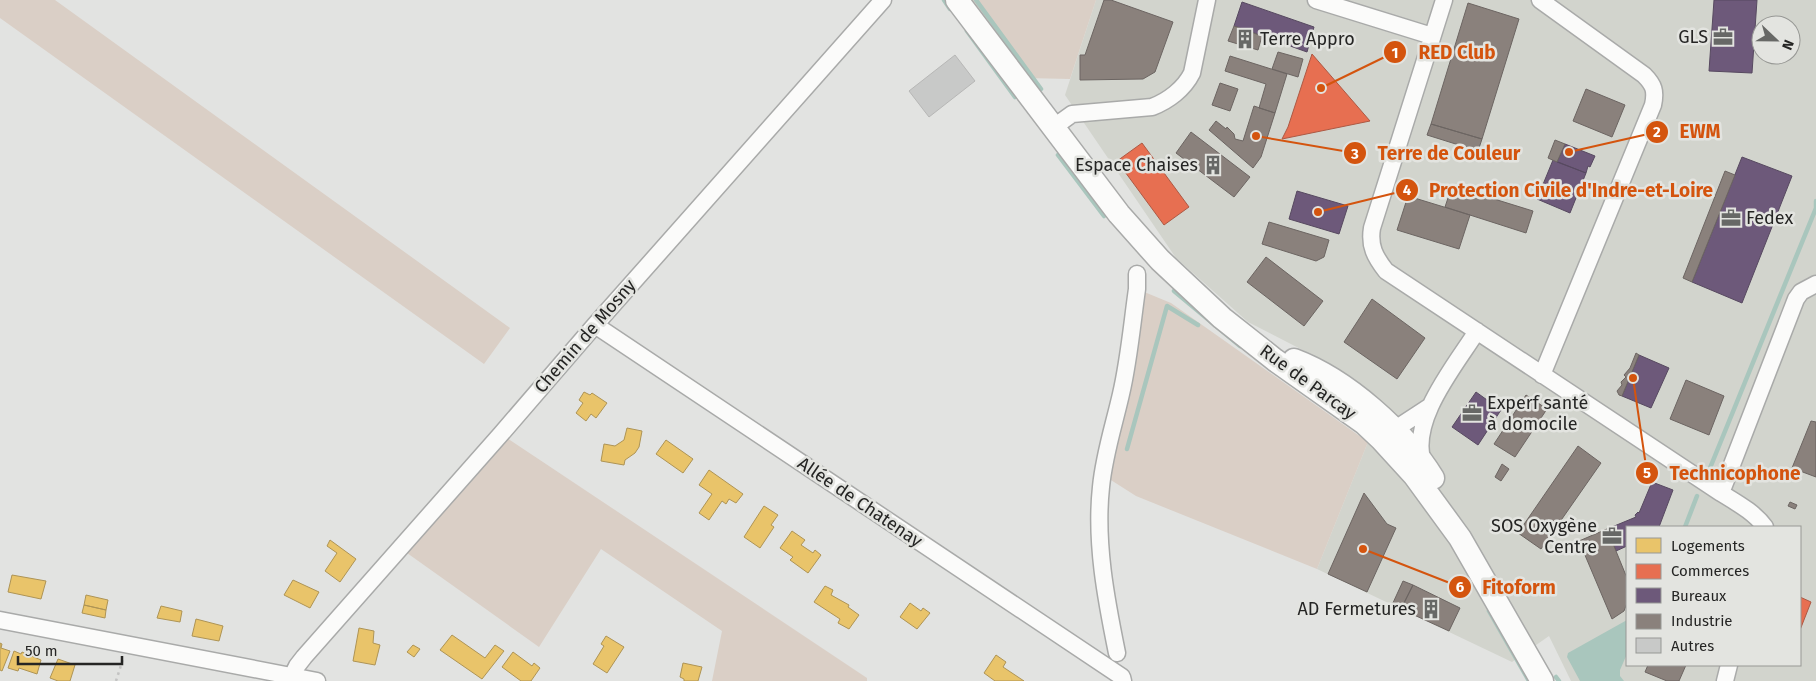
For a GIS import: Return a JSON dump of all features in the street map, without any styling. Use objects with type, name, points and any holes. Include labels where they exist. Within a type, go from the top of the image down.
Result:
[{"type":"street","name":"Chemin de Mosny","points":[[292,676],[296,666],[883,0]]},
{"type":"street","points":[[957,0],[1119,214],[1160,260],[1222,318],[1251,340]]},
{"type":"street","points":[[1054,127],[1072,114],[1152,107],[1176,93],[1188,81],[1192,73],[1207,0]]},
{"type":"street","points":[[1316,0],[1432,36]]},
{"type":"street","points":[[1444,0],[1372,228],[1372,246],[1378,260],[1386,271],[1749,510],[1764,526]]},
{"type":"street","points":[[1540,0],[1644,75],[1653,84],[1655,94],[1653,105],[1542,375]]},
{"type":"street","points":[[1122,679],[1108,610],[1102,561],[1101,488],[1104,466],[1122,392],[1138,289],[1137,274]]},
{"type":"street","points":[[1721,493],[1796,299],[1802,292],[1816,284]]},
{"type":"street","name":"Allée de Chatenay","points":[[595,325],[1122,679]]},
{"type":"street","points":[[1406,441],[1477,332]]},
{"type":"street","name":"Rue de Parcay","points":[[1251,340],[1275,360],[1364,423],[1382,440],[1406,441]]},
{"type":"street","name":"Rue de Parcay","points":[[1251,340],[1327,376],[1351,393],[1406,441],[1439,489],[1460,538],[1542,681]]},
{"type":"street","points":[[0,620],[317,681]]},
{"type":"street","points":[[1725,681],[1728,666]]},
{"type":"path","points":[[116,681],[127,645]]},
{"type":"shaded area","points":[[0,0],[55,0],[510,328],[484,364],[0,18]]},
{"type":"shaded area","points":[[972,0],[1096,0],[1070,79],[1026,78]]},
{"type":"shaded area","points":[[1096,0],[1816,0],[1816,681],[1571,681],[1549,636],[1512,662],[1317,569],[1368,442],[1320,359],[1248,322],[1176,258],[1065,95]]},
{"type":"shaded area","points":[[1137,289],[1171,303],[1368,442],[1317,569],[1136,496],[1103,475]]},
{"type":"shaded area","points":[[501,434],[867,678],[867,681],[712,681],[722,631],[601,549],[539,647],[400,548]]},
{"type":"shaded area","points":[[1626,621],[1626,656],[1620,670],[1620,676],[1624,681],[1580,681],[1567,657],[1568,653]]},
{"type":"building: Logements","points":[[584,392],[590,395],[592,393],[607,403],[596,418],[591,414],[586,421],[576,413],[583,403],[579,400]]},
{"type":"building: Logements","points":[[627,428],[642,431],[639,447],[635,453],[625,460],[624,465],[601,461],[604,444],[615,446],[624,440]]},
{"type":"building: Logements","points":[[666,440],[693,459],[683,473],[656,454]]},
{"type":"building: Logements","points":[[709,470],[743,494],[736,503],[729,499],[726,504],[722,501],[709,520],[699,513],[712,494],[699,485]]},
{"type":"building: Logements","points":[[764,506],[778,515],[771,525],[774,527],[760,548],[744,537]]},
{"type":"building: Logements","points":[[792,531],[805,540],[801,545],[813,553],[815,550],[821,555],[808,573],[790,560],[793,557],[780,548]]},
{"type":"building: Logements","points":[[330,540],[356,559],[340,582],[325,571],[337,553],[327,546]]},
{"type":"building: Logements","points":[[12,575],[46,581],[41,599],[8,592]]},
{"type":"building: Logements","points":[[293,580],[319,592],[310,608],[284,595]]},
{"type":"building: Logements","points":[[825,586],[833,590],[831,595],[849,605],[848,607],[859,615],[849,629],[838,623],[840,619],[814,602]]},
{"type":"building: Logements","points":[[86,595],[108,600],[106,610],[84,605]]},
{"type":"building: Logements","points":[[910,603],[921,611],[923,608],[930,613],[917,629],[900,617]]},
{"type":"building: Logements","points":[[84,605],[106,610],[105,618],[82,613]]},
{"type":"building: Logements","points":[[161,606],[182,611],[180,622],[157,618]]},
{"type":"building: Logements","points":[[196,619],[223,626],[219,641],[192,636]]},
{"type":"building: Logements","points":[[359,628],[374,631],[373,643],[380,645],[375,665],[353,661]]},
{"type":"building: Logements","points":[[452,635],[485,658],[495,645],[504,651],[482,679],[440,650]]},
{"type":"building: Logements","points":[[606,636],[624,647],[607,673],[593,664],[604,646],[601,644]]},
{"type":"building: Logements","points":[[0,643],[2,644],[1,648],[10,651],[2,671],[0,670]]},
{"type":"building: Logements","points":[[413,645],[420,649],[414,657],[407,652]]},
{"type":"building: Logements","points":[[14,651],[21,654],[22,652],[41,660],[37,674],[19,668],[18,671],[8,668]]},
{"type":"building: Logements","points":[[513,652],[532,666],[534,663],[540,668],[531,681],[521,681],[502,667]]},
{"type":"building: Logements","points":[[996,655],[1006,662],[1003,667],[1024,681],[995,681],[984,673]]},
{"type":"building: Logements","points":[[58,659],[75,665],[70,681],[58,681],[50,678]]},
{"type":"building: Logements","points":[[683,663],[702,667],[698,681],[684,681],[680,677]]},
{"type":"building: Commerces","points":[[1312,54],[1370,121],[1282,139],[1288,127]]},
{"type":"building: Commerces","points":[[1142,143],[1189,207],[1164,225],[1117,161]]},
{"type":"building: Commerces","points":[[1801,597],[1811,602],[1801,627]]},
{"type":"building: Bureaux","points":[[1714,0],[1757,0],[1756,15],[1751,15],[1752,73],[1709,71]]},
{"type":"building: Bureaux","points":[[1242,2],[1314,27],[1307,52],[1234,26]]},
{"type":"building: Bureaux","points":[[1565,144],[1595,156],[1590,167],[1588,166],[1586,173],[1557,162]]},
{"type":"building: Bureaux","points":[[1742,157],[1792,176],[1742,303],[1692,282]]},
{"type":"building: Bureaux","points":[[1553,160],[1586,173],[1570,213],[1537,199]]},
{"type":"building: Bureaux","points":[[1297,191],[1348,206],[1339,234],[1289,219]]},
{"type":"building: Bureaux","points":[[1639,355],[1669,368],[1651,408],[1622,396]]},
{"type":"building: Bureaux","points":[[1476,392],[1501,410],[1478,445],[1452,427]]},
{"type":"building: Bureaux","points":[[1652,482],[1673,490],[1659,526],[1626,526],[1626,546],[1616,551],[1607,529],[1636,517],[1635,515],[1639,513]]},
{"type":"building: Industrie","points":[[1104,0],[1111,0],[1173,22],[1155,72],[1143,79],[1080,80],[1080,55],[1085,55]]},
{"type":"building: Industrie","points":[[1468,3],[1519,19],[1482,139],[1431,124]]},
{"type":"building: Industrie","name":"Terre Appro","points":[[1234,26],[1262,36],[1258,50],[1228,41]]},
{"type":"building: Industrie","points":[[1278,52],[1303,59],[1298,77],[1272,69]]},
{"type":"building: Industrie","points":[[1230,56],[1287,74],[1275,113],[1259,108],[1266,84],[1225,71]]},
{"type":"building: Industrie","points":[[1220,83],[1238,89],[1230,111],[1212,105]]},
{"type":"building: Industrie","points":[[1586,89],[1625,105],[1612,137],[1573,121]]},
{"type":"building: Industrie","points":[[1254,106],[1275,113],[1261,157],[1253,168],[1209,130],[1216,121],[1226,129],[1227,127],[1234,134],[1235,139],[1243,141]]},
{"type":"building: Industrie","points":[[1431,124],[1482,139],[1478,151],[1427,135]]},
{"type":"building: Industrie","name":"Espace Chaises","points":[[1191,132],[1250,177],[1234,197],[1176,153]]},
{"type":"building: Industrie","points":[[1555,140],[1565,144],[1557,162],[1548,158]]},
{"type":"building: Industrie","points":[[1725,171],[1735,175],[1692,282],[1683,278]]},
{"type":"building: Industrie","points":[[1452,186],[1533,211],[1526,233],[1445,207]]},
{"type":"building: Industrie","points":[[1408,196],[1470,215],[1459,249],[1397,230]]},
{"type":"building: Industrie","points":[[1269,222],[1329,240],[1324,257],[1316,261],[1262,244]]},
{"type":"building: Industrie","points":[[1266,257],[1323,301],[1304,326],[1247,282]]},
{"type":"building: Industrie","points":[[1372,299],[1425,338],[1397,379],[1344,342]]},
{"type":"building: Industrie","points":[[1636,353],[1639,355],[1622,396],[1619,395],[1617,391],[1622,385],[1621,382],[1626,377],[1624,375],[1630,368]]},
{"type":"building: Industrie","points":[[1686,380],[1724,396],[1709,435],[1670,419]]},
{"type":"building: Industrie","points":[[1526,395],[1547,409],[1515,457],[1494,444]]},
{"type":"building: Industrie","points":[[1811,421],[1816,422],[1816,477],[1792,468]]},
{"type":"building: Industrie","points":[[1578,446],[1601,463],[1541,549],[1518,533]]},
{"type":"building: Industrie","points":[[1502,464],[1509,469],[1501,481],[1495,477]]},
{"type":"building: Industrie","points":[[1364,493],[1387,524],[1396,528],[1367,592],[1328,574]]},
{"type":"building: Industrie","points":[[1790,502],[1797,505],[1795,509],[1788,506]]},
{"type":"building: Industrie","points":[[1607,529],[1626,576],[1626,606],[1624,611],[1612,619],[1579,541]]},
{"type":"building: Industrie","points":[[1403,581],[1413,585],[1401,609],[1392,605]]},
{"type":"building: Industrie","name":"AD Fermetures","points":[[1413,585],[1460,608],[1449,631],[1401,609]]},
{"type":"building: Industrie","points":[[1648,666],[1686,666],[1679,681],[1667,681],[1645,672]]},
{"type":"building: Autres","points":[[955,55],[975,81],[929,117],[909,91]]},
{"type":"waterway","points":[[944,0],[950,9]]},
{"type":"waterway","points":[[976,0],[1041,89]]},
{"type":"waterway","points":[[967,31],[1015,97]]},
{"type":"waterway","points":[[1058,155],[1104,216]]},
{"type":"waterway","points":[[1710,468],[1816,208],[1816,201]]},
{"type":"waterway","points":[[1174,291],[1240,346]]},
{"type":"waterway","points":[[1127,449],[1167,306],[1198,325]]},
{"type":"waterway","points":[[1685,526],[1697,496]]},
{"type":"waterway","points":[[1489,611],[1529,681]]},
{"type":"waterway","points":[[1556,677],[1559,681]]},
{"type":"place","name":"GLS","points":[[1723,37]]},
{"type":"place","name":"Terre Appro","points":[[1245,39]]},
{"type":"place","name":"RED Club","points":[[1321,88]]},
{"type":"place","name":"Terre de Couleur","points":[[1256,136]]},
{"type":"place","name":"EWM","points":[[1569,152]]},
{"type":"place","name":"Espace Chaises","points":[[1213,165]]},
{"type":"place","name":"Protection Civile d'Indre-et-Loire","points":[[1318,212]]},
{"type":"place","name":"Fedex","points":[[1731,218]]},
{"type":"place","name":"Technicophone","points":[[1633,378]]},
{"type":"place","name":"Experf santé à domocile","points":[[1472,413]]},
{"type":"place","name":"SOS Oxygène Centre","points":[[1612,536]]},
{"type":"place","name":"Fitoform","points":[[1363,549]]},
{"type":"place","name":"AD Fermetures","points":[[1431,609]]}]
